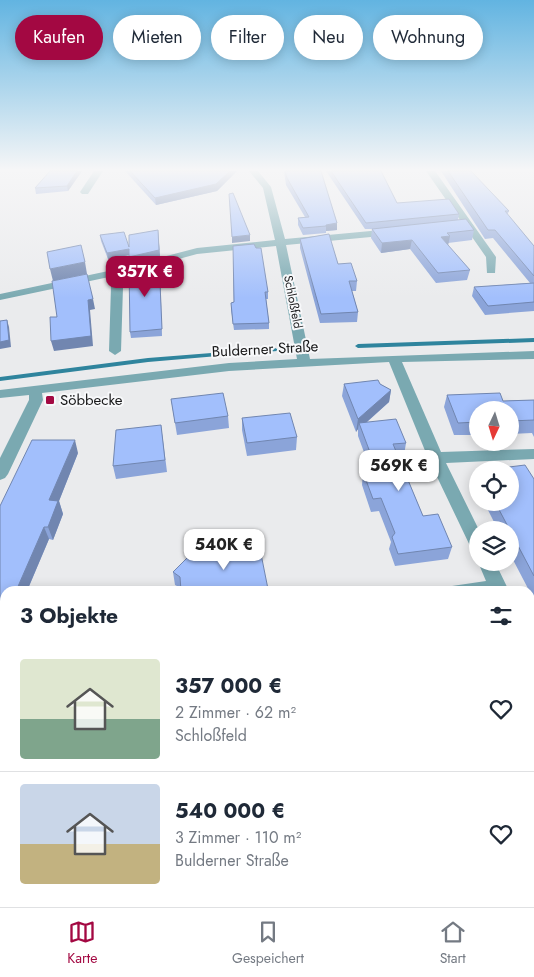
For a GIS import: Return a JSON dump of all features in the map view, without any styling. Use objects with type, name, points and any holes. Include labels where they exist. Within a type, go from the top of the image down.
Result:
[{"type":"street","name":"Schloßfeld","points":[[274,213],[304,362]]},
{"type":"street","points":[[454,213],[461,225],[490,257],[491,271]]},
{"type":"street","points":[[0,297],[114,273],[197,251],[408,230]]},
{"type":"street","points":[[114,273],[117,287],[115,351]]},
{"type":"street","name":"Bulderner Straße","points":[[0,394],[161,374],[304,362],[534,354]]},
{"type":"street","points":[[394,358],[436,458],[469,526]]},
{"type":"street","points":[[0,474],[36,400],[35,389]]},
{"type":"street","points":[[436,458],[534,454]]},
{"type":"street","points":[[490,571],[498,586]]},
{"type":"building","points":[[230,213],[241,213],[250,235],[232,237]]},
{"type":"building","points":[[307,213],[334,213],[337,223],[303,228],[298,218],[309,217]]},
{"type":"building","points":[[359,213],[459,214],[366,223]]},
{"type":"building","points":[[477,213],[507,213],[534,246],[534,276],[495,230],[488,230]]},
{"type":"building","points":[[466,219],[474,230],[447,233],[450,236],[441,237],[470,270],[438,273],[412,240],[382,243],[372,229]]},
{"type":"building","points":[[158,230],[159,250],[129,257],[129,249],[107,253],[100,235],[124,232],[129,247],[129,235]]},
{"type":"building","points":[[329,234],[338,264],[351,263],[357,281],[349,281],[358,312],[321,314],[300,239]]},
{"type":"building","points":[[254,244],[256,248],[261,248],[268,292],[265,292],[269,323],[233,324],[231,303],[234,302],[233,246]]},
{"type":"building","points":[[81,245],[85,262],[50,269],[47,252]]},
{"type":"building","points":[[159,260],[162,329],[130,332],[129,268]]},
{"type":"building","points":[[87,274],[93,299],[88,300],[91,336],[51,341],[50,317],[57,317],[52,281]]},
{"type":"building","points":[[534,283],[534,302],[488,306],[474,287]]},
{"type":"building","points":[[7,320],[9,340],[0,342],[0,321]]},
{"type":"building","points":[[378,380],[380,384],[391,390],[358,419],[344,384]]},
{"type":"building","points":[[223,393],[228,416],[175,423],[171,399]]},
{"type":"building","points":[[500,393],[503,401],[469,401],[469,422],[458,423],[447,395]]},
{"type":"building","points":[[534,400],[534,420],[519,421],[519,401],[503,401]]},
{"type":"building","points":[[290,413],[297,437],[247,443],[242,418]]},
{"type":"building","points":[[396,419],[406,443],[393,444],[423,516],[438,514],[452,547],[398,554],[392,537],[395,533],[381,498],[373,499],[363,472],[377,471],[359,423]]},
{"type":"building","points":[[161,425],[165,460],[113,466],[116,430]]},
{"type":"building","points":[[32,440],[75,440],[49,500],[58,501],[48,527],[44,527],[18,586],[0,586],[0,506]]},
{"type":"building","points":[[525,465],[534,479],[534,576],[519,548],[519,521],[505,521],[500,511],[519,511],[519,466]]},
{"type":"building","points":[[259,544],[267,586],[181,586],[180,577],[173,572],[195,550],[202,554],[234,551],[234,547]]},
{"type":"waterway","points":[[358,346],[534,340]]},
{"type":"waterway","points":[[0,379],[148,360],[275,350]]},
{"type":"place","name":"Söbbecke","points":[[50,400]]}]
